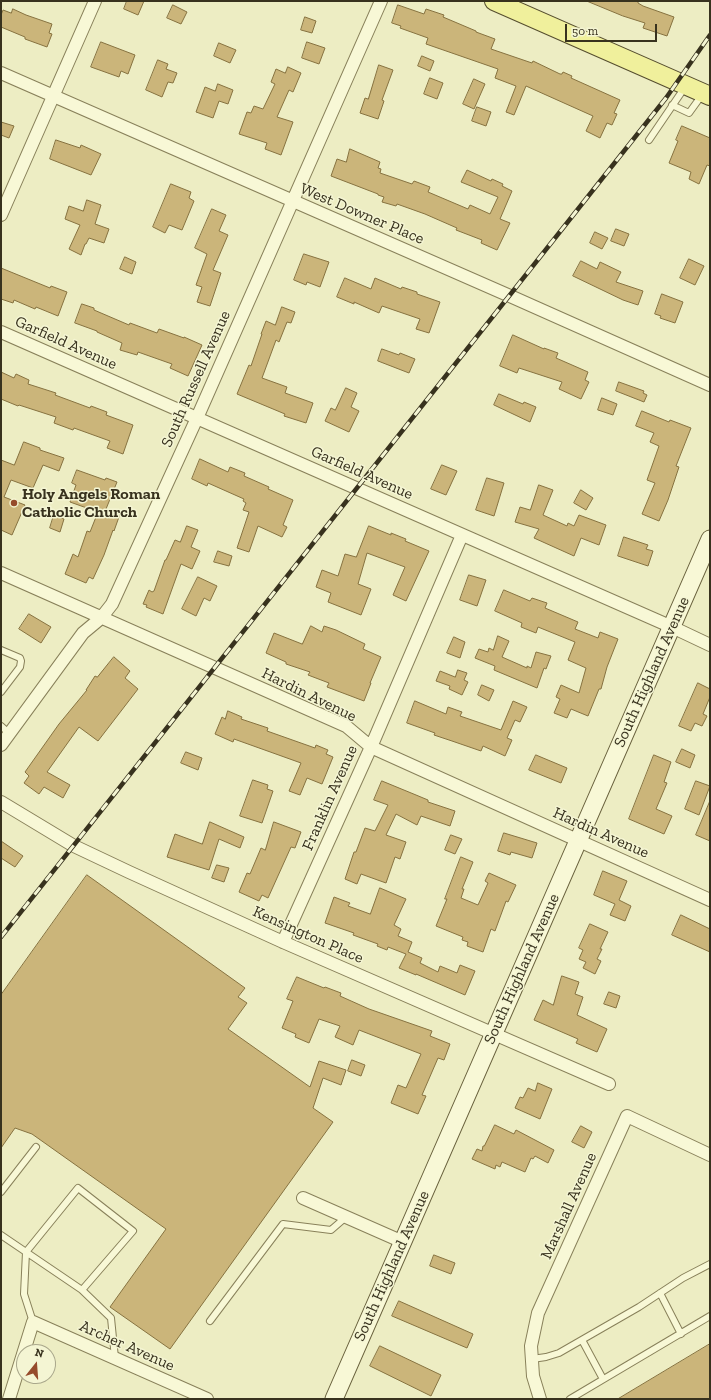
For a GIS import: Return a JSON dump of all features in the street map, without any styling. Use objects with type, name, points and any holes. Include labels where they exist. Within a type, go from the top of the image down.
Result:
[{"type":"main road","points":[[494,1],[706,95]]},
{"type":"street","points":[[1,215],[95,1]]},
{"type":"street","name":"South Russell Avenue","points":[[1,745],[5,730],[83,633],[101,618],[112,604],[197,418],[381,1]]},
{"type":"street","name":"West Downer Place","points":[[1,73],[503,292],[710,385]]},
{"type":"street","name":"Garfield Avenue","points":[[1,332],[710,645]]},
{"type":"street","name":"Franklin Avenue","points":[[283,942],[370,748],[462,535]]},
{"type":"street","name":"South Highland Avenue","points":[[334,1399],[710,539]]},
{"type":"street","name":"Hardin Avenue","points":[[1,573],[346,726],[370,748],[710,900]]},
{"type":"street","name":"Kensington Place","points":[[1,802],[74,846],[283,942],[609,1084]]},
{"type":"street","name":"Marshall Avenue","points":[[540,1399],[533,1376],[531,1346],[538,1313],[627,1116],[710,1155]]},
{"type":"street","points":[[303,1198],[403,1242]]},
{"type":"street","points":[[9,1399],[34,1322]]},
{"type":"street","name":"Archer Avenue","points":[[34,1322],[207,1399]]},
{"type":"lane","points":[[649,140],[686,85]]},
{"type":"lane","points":[[672,105],[688,113],[706,95]]},
{"type":"lane","points":[[1,650],[20,658],[22,661],[20,668],[1,692]]},
{"type":"lane","points":[[1,1192],[36,1147]]},
{"type":"lane","points":[[34,1322],[24,1294],[26,1252],[78,1188],[133,1231],[82,1290]]},
{"type":"lane","points":[[210,1321],[283,1224],[331,1230],[346,1217]]},
{"type":"lane","points":[[1,1235],[82,1290],[111,1318],[115,1358]]},
{"type":"lane","points":[[532,1358],[559,1354],[683,1278],[710,1264]]},
{"type":"lane","points":[[660,1293],[681,1334]]},
{"type":"lane","points":[[570,1399],[710,1316]]},
{"type":"lane","points":[[582,1340],[603,1379]]},
{"type":"building","points":[[127,1],[144,1],[138,15],[124,9]]},
{"type":"building","points":[[587,1],[638,1],[638,3],[643,6],[674,17],[667,36],[643,28],[645,23],[623,16]]},
{"type":"building","points":[[173,5],[187,12],[181,24],[167,18]]},
{"type":"building","points":[[398,5],[424,14],[426,9],[444,15],[443,17],[495,39],[491,49],[532,63],[533,61],[560,74],[563,72],[572,76],[571,78],[620,100],[614,113],[617,114],[612,125],[607,123],[600,138],[586,131],[593,116],[526,86],[514,115],[506,112],[516,86],[495,78],[498,69],[426,44],[428,38],[400,28],[401,26],[392,23]]},
{"type":"building","points":[[13,9],[52,24],[49,33],[52,34],[47,47],[25,39],[25,37],[1,27],[1,15],[3,10],[11,13]]},
{"type":"building","points":[[305,17],[316,21],[312,33],[301,30]]},
{"type":"building","points":[[101,42],[135,55],[128,74],[121,71],[119,77],[91,67]]},
{"type":"building","points":[[307,42],[325,48],[319,64],[302,58]]},
{"type":"building","points":[[219,43],[236,50],[230,63],[214,56]]},
{"type":"building","points":[[422,56],[434,61],[430,71],[418,66]]},
{"type":"building","points":[[158,60],[168,64],[166,69],[177,73],[173,83],[168,82],[162,97],[146,90]]},
{"type":"building","points":[[379,65],[393,70],[382,100],[384,101],[378,119],[360,113],[365,98],[368,99]]},
{"type":"building","points":[[288,67],[301,73],[293,92],[289,90],[277,117],[293,122],[281,155],[265,149],[267,143],[239,134],[247,112],[251,113],[254,106],[263,109],[275,84],[271,82],[276,69],[285,73]]},
{"type":"building","points":[[430,78],[443,83],[437,99],[424,94]]},
{"type":"building","points":[[474,79],[485,84],[474,109],[463,104]]},
{"type":"building","points":[[218,84],[233,90],[228,104],[219,101],[213,118],[196,112],[205,87],[215,91]]},
{"type":"building","points":[[477,107],[491,112],[486,126],[472,121]]},
{"type":"building","points":[[1,122],[14,126],[9,138],[1,135]]},
{"type":"building","points":[[682,126],[710,138],[710,166],[707,165],[699,184],[689,179],[691,172],[669,163]]},
{"type":"building","points":[[56,140],[80,148],[81,145],[101,154],[91,175],[50,159]]},
{"type":"building","points":[[350,149],[380,162],[378,168],[381,169],[380,173],[412,184],[414,181],[430,187],[428,192],[468,209],[470,205],[490,214],[498,197],[461,182],[467,170],[491,181],[492,179],[503,184],[502,186],[512,191],[500,219],[510,223],[497,250],[481,243],[482,240],[456,230],[457,228],[397,204],[396,206],[382,202],[384,197],[331,176],[337,159],[346,162]]},
{"type":"building","points":[[171,184],[191,192],[189,198],[194,201],[182,230],[169,225],[165,233],[153,227]]},
{"type":"building","points":[[87,200],[101,205],[95,224],[109,229],[104,243],[89,238],[81,255],[69,249],[80,225],[65,219],[69,206],[83,211]]},
{"type":"building","points":[[212,209],[226,215],[219,231],[228,235],[213,270],[221,273],[210,306],[197,302],[202,287],[196,285],[207,254],[195,248]]},
{"type":"building","points":[[616,229],[629,234],[624,246],[611,241]]},
{"type":"building","points":[[595,232],[608,238],[602,249],[590,243]]},
{"type":"building","points":[[304,254],[329,262],[320,287],[307,282],[306,285],[294,280]]},
{"type":"building","points":[[125,257],[136,262],[132,274],[120,269]]},
{"type":"building","points":[[689,259],[704,266],[695,285],[680,278]]},
{"type":"building","points":[[581,261],[597,269],[600,262],[621,272],[616,282],[643,291],[638,305],[623,300],[573,276]]},
{"type":"building","points":[[1,268],[50,288],[51,286],[67,292],[58,316],[36,307],[35,309],[14,300],[13,303],[1,299]]},
{"type":"building","points":[[345,278],[371,289],[375,278],[401,289],[402,287],[417,292],[417,294],[440,302],[429,333],[416,329],[420,319],[382,306],[379,313],[354,302],[354,304],[337,297]]},
{"type":"building","points":[[662,294],[683,302],[675,323],[660,318],[661,316],[655,314]]},
{"type":"building","points":[[82,304],[94,308],[94,310],[129,325],[130,323],[157,333],[159,329],[184,337],[202,345],[188,376],[170,368],[172,364],[138,352],[137,355],[120,350],[122,343],[97,331],[75,323]]},
{"type":"building","points":[[282,307],[295,312],[291,323],[287,322],[279,342],[276,340],[262,378],[287,387],[285,393],[313,403],[306,423],[284,416],[285,414],[237,394],[249,365],[251,366],[266,321],[275,325]]},
{"type":"building","points":[[513,335],[544,349],[558,353],[556,358],[588,372],[585,380],[589,382],[581,399],[559,389],[562,382],[519,368],[517,373],[500,366]]},
{"type":"building","points":[[382,349],[399,355],[400,353],[415,359],[409,373],[378,361]]},
{"type":"building","points":[[1,372],[14,378],[16,374],[29,380],[28,384],[56,393],[55,395],[90,408],[91,406],[107,412],[106,415],[133,425],[123,454],[107,448],[110,441],[74,428],[73,430],[54,423],[56,417],[19,405],[18,406],[1,399]]},
{"type":"building","points":[[619,382],[644,391],[643,393],[647,395],[644,402],[616,391]]},
{"type":"building","points":[[346,388],[357,393],[351,407],[359,411],[349,432],[325,421],[331,408],[335,410]]},
{"type":"building","points":[[499,394],[523,404],[524,402],[536,407],[530,422],[494,405]]},
{"type":"building","points":[[602,398],[617,404],[613,415],[598,410]]},
{"type":"building","points":[[642,411],[669,422],[670,420],[691,428],[676,466],[679,467],[659,521],[642,514],[655,483],[647,480],[659,446],[650,442],[654,433],[636,426]]},
{"type":"building","points":[[24,442],[40,448],[40,450],[64,458],[59,471],[43,465],[33,488],[11,480],[4,497],[25,505],[12,535],[1,530],[1,460],[14,465]]},
{"type":"building","points":[[200,459],[228,472],[230,467],[245,473],[244,476],[293,500],[283,525],[287,527],[282,537],[258,526],[249,552],[237,548],[249,512],[243,510],[246,503],[243,501],[244,499],[208,483],[207,486],[192,479]]},
{"type":"building","points":[[442,465],[457,471],[446,495],[431,489]]},
{"type":"building","points":[[77,470],[105,480],[106,478],[117,482],[106,509],[120,514],[93,579],[89,577],[86,583],[65,574],[73,554],[78,557],[87,531],[90,532],[98,512],[70,502],[76,485],[72,483]]},
{"type":"building","points":[[487,478],[504,483],[494,516],[476,510]]},
{"type":"building","points":[[539,485],[553,490],[543,515],[567,526],[568,523],[574,526],[579,515],[606,525],[599,545],[581,538],[574,556],[534,538],[539,529],[515,522],[520,507],[530,510]]},
{"type":"building","points":[[581,490],[593,498],[586,510],[574,503]]},
{"type":"building","points":[[54,515],[64,519],[60,532],[50,528]]},
{"type":"building","points":[[187,526],[198,530],[191,547],[200,551],[192,569],[181,564],[163,614],[146,607],[147,605],[143,604],[149,590],[152,592],[154,591],[165,560],[175,540],[180,542]]},
{"type":"building","points":[[369,526],[406,539],[405,541],[429,551],[406,601],[393,595],[405,567],[367,553],[358,584],[371,589],[361,615],[328,602],[331,593],[316,587],[322,570],[338,576],[345,554],[356,557]]},
{"type":"building","points":[[624,537],[648,545],[646,549],[653,551],[648,566],[618,556]]},
{"type":"building","points":[[218,551],[232,556],[229,566],[214,562]]},
{"type":"building","points":[[469,575],[486,580],[477,606],[460,600]]},
{"type":"building","points":[[198,577],[217,586],[210,601],[204,598],[196,616],[182,609]]},
{"type":"building","points":[[504,590],[530,601],[532,598],[547,603],[545,608],[578,622],[575,629],[598,638],[600,632],[618,639],[607,667],[601,689],[599,689],[588,716],[571,709],[567,718],[554,713],[560,699],[556,697],[561,685],[579,693],[586,668],[568,660],[575,642],[538,627],[536,633],[521,627],[522,623],[495,611]]},
{"type":"building","points":[[29,614],[51,627],[41,643],[19,629]]},
{"type":"building","points":[[311,626],[322,632],[324,626],[336,630],[365,644],[363,649],[381,657],[364,701],[327,687],[329,683],[308,675],[310,672],[286,664],[286,662],[266,653],[274,633],[302,644]]},
{"type":"building","points":[[498,636],[509,641],[502,657],[527,668],[527,666],[531,668],[536,652],[551,656],[546,669],[544,668],[537,688],[494,670],[495,666],[475,658],[479,649],[488,652],[489,648],[493,650]]},
{"type":"building","points":[[454,637],[465,642],[460,658],[447,653]]},
{"type":"building","points":[[114,657],[130,671],[125,678],[138,689],[98,741],[79,727],[47,772],[70,785],[63,798],[44,787],[39,794],[24,783],[29,776],[25,772],[59,724],[87,690],[95,676],[97,677]]},
{"type":"building","points":[[458,670],[467,673],[464,680],[468,682],[462,695],[449,689],[450,686],[436,681],[440,671],[455,677]]},
{"type":"building","points":[[698,683],[710,689],[710,697],[703,714],[707,716],[702,726],[695,723],[691,731],[679,726]]},
{"type":"building","points":[[482,685],[494,690],[489,701],[478,695]]},
{"type":"building","points":[[415,701],[446,714],[448,707],[462,712],[460,716],[501,730],[513,701],[527,707],[520,722],[515,720],[507,738],[512,740],[505,756],[483,746],[481,751],[434,735],[435,733],[407,723]]},
{"type":"building","points":[[228,711],[242,717],[241,719],[268,728],[267,731],[315,748],[316,745],[328,750],[326,754],[333,757],[322,784],[307,778],[300,795],[289,791],[301,763],[234,739],[233,742],[215,734],[222,717],[225,719]]},
{"type":"building","points":[[682,749],[695,755],[690,768],[676,762]]},
{"type":"building","points":[[186,752],[202,758],[198,770],[181,763]]},
{"type":"building","points":[[536,755],[567,768],[561,783],[529,770]]},
{"type":"building","points":[[654,755],[671,762],[664,782],[667,783],[656,809],[672,816],[664,834],[629,819]]},
{"type":"building","points":[[253,780],[268,785],[267,789],[273,791],[262,823],[240,816]]},
{"type":"building","points":[[382,781],[428,800],[428,802],[455,811],[450,826],[421,816],[417,825],[396,814],[386,835],[406,842],[400,859],[395,857],[386,883],[361,874],[357,884],[345,879],[354,852],[356,852],[365,828],[375,831],[388,805],[374,800]]},
{"type":"building","points":[[696,781],[710,786],[699,815],[685,809]]},
{"type":"building","points":[[710,801],[710,841],[696,835]]},
{"type":"building","points":[[210,822],[244,837],[240,848],[219,839],[209,870],[167,857],[175,834],[202,844]]},
{"type":"building","points":[[274,822],[301,832],[295,848],[291,847],[268,898],[262,895],[259,901],[239,892],[247,873],[250,874],[261,848],[265,850]]},
{"type":"building","points":[[504,833],[537,843],[532,858],[511,852],[510,855],[498,851]]},
{"type":"building","points":[[451,835],[462,839],[455,854],[445,850]]},
{"type":"building","points":[[1,841],[23,856],[15,867],[1,858]]},
{"type":"building","points":[[461,857],[473,862],[462,889],[464,889],[461,898],[478,905],[488,883],[485,881],[489,873],[516,885],[508,902],[506,901],[495,931],[491,929],[483,952],[467,946],[468,942],[462,940],[463,937],[436,926]]},
{"type":"building","points":[[217,865],[229,868],[224,882],[212,878]]},
{"type":"building","points":[[603,871],[627,881],[619,900],[631,906],[625,921],[610,915],[615,904],[594,895]]},
{"type":"building","points":[[87,875],[245,988],[238,997],[247,1003],[228,1029],[310,1087],[319,1061],[346,1070],[341,1085],[323,1078],[313,1108],[333,1122],[170,1349],[110,1307],[166,1229],[32,1134],[15,1128],[1,1148],[1,995]]},
{"type":"building","points":[[380,888],[406,899],[394,925],[401,929],[398,936],[412,942],[408,952],[422,958],[420,963],[438,972],[440,966],[457,973],[460,965],[475,971],[465,995],[399,968],[406,954],[388,947],[387,950],[377,946],[378,944],[353,935],[354,933],[325,923],[334,897],[350,903],[348,906],[370,914]]},
{"type":"building","points":[[681,915],[710,929],[710,952],[672,935]]},
{"type":"building","points":[[590,924],[608,932],[600,949],[602,949],[597,959],[601,961],[595,974],[583,968],[586,962],[579,959],[583,950],[579,948]]},
{"type":"building","points":[[562,976],[579,982],[575,994],[583,997],[577,1015],[607,1029],[597,1052],[576,1043],[578,1039],[534,1020],[543,1000],[553,1005]]},
{"type":"building","points":[[297,977],[341,993],[340,996],[369,1009],[432,1031],[430,1036],[450,1044],[444,1060],[438,1058],[422,1095],[426,1096],[418,1114],[391,1103],[398,1085],[406,1088],[421,1054],[359,1030],[353,1045],[335,1037],[340,1026],[319,1019],[309,1043],[295,1037],[296,1034],[282,1028],[293,1001],[287,999]]},
{"type":"building","points":[[609,992],[620,996],[616,1008],[604,1004]]},
{"type":"building","points":[[352,1060],[365,1065],[361,1076],[348,1071]]},
{"type":"building","points":[[538,1083],[552,1089],[540,1119],[515,1108],[520,1097],[523,1098],[528,1088],[535,1091]]},
{"type":"building","points":[[495,1125],[514,1134],[516,1130],[554,1150],[548,1163],[535,1156],[533,1159],[531,1158],[525,1172],[502,1162],[500,1167],[496,1165],[495,1169],[472,1159],[477,1149],[482,1151],[483,1146]]},
{"type":"building","points":[[581,1126],[592,1132],[584,1148],[572,1142]]},
{"type":"building","points":[[434,1255],[455,1263],[451,1274],[430,1266]]},
{"type":"building","points":[[399,1301],[473,1334],[467,1348],[392,1316]]},
{"type":"building","points":[[710,1344],[710,1399],[618,1399]]},
{"type":"building","points":[[380,1346],[441,1375],[431,1396],[370,1366]]},
{"type":"railway","points":[[1,937],[666,98],[710,35]]},
{"type":"place","name":"Holy Angels Roman Catholic Church","points":[[14,503]]}]
